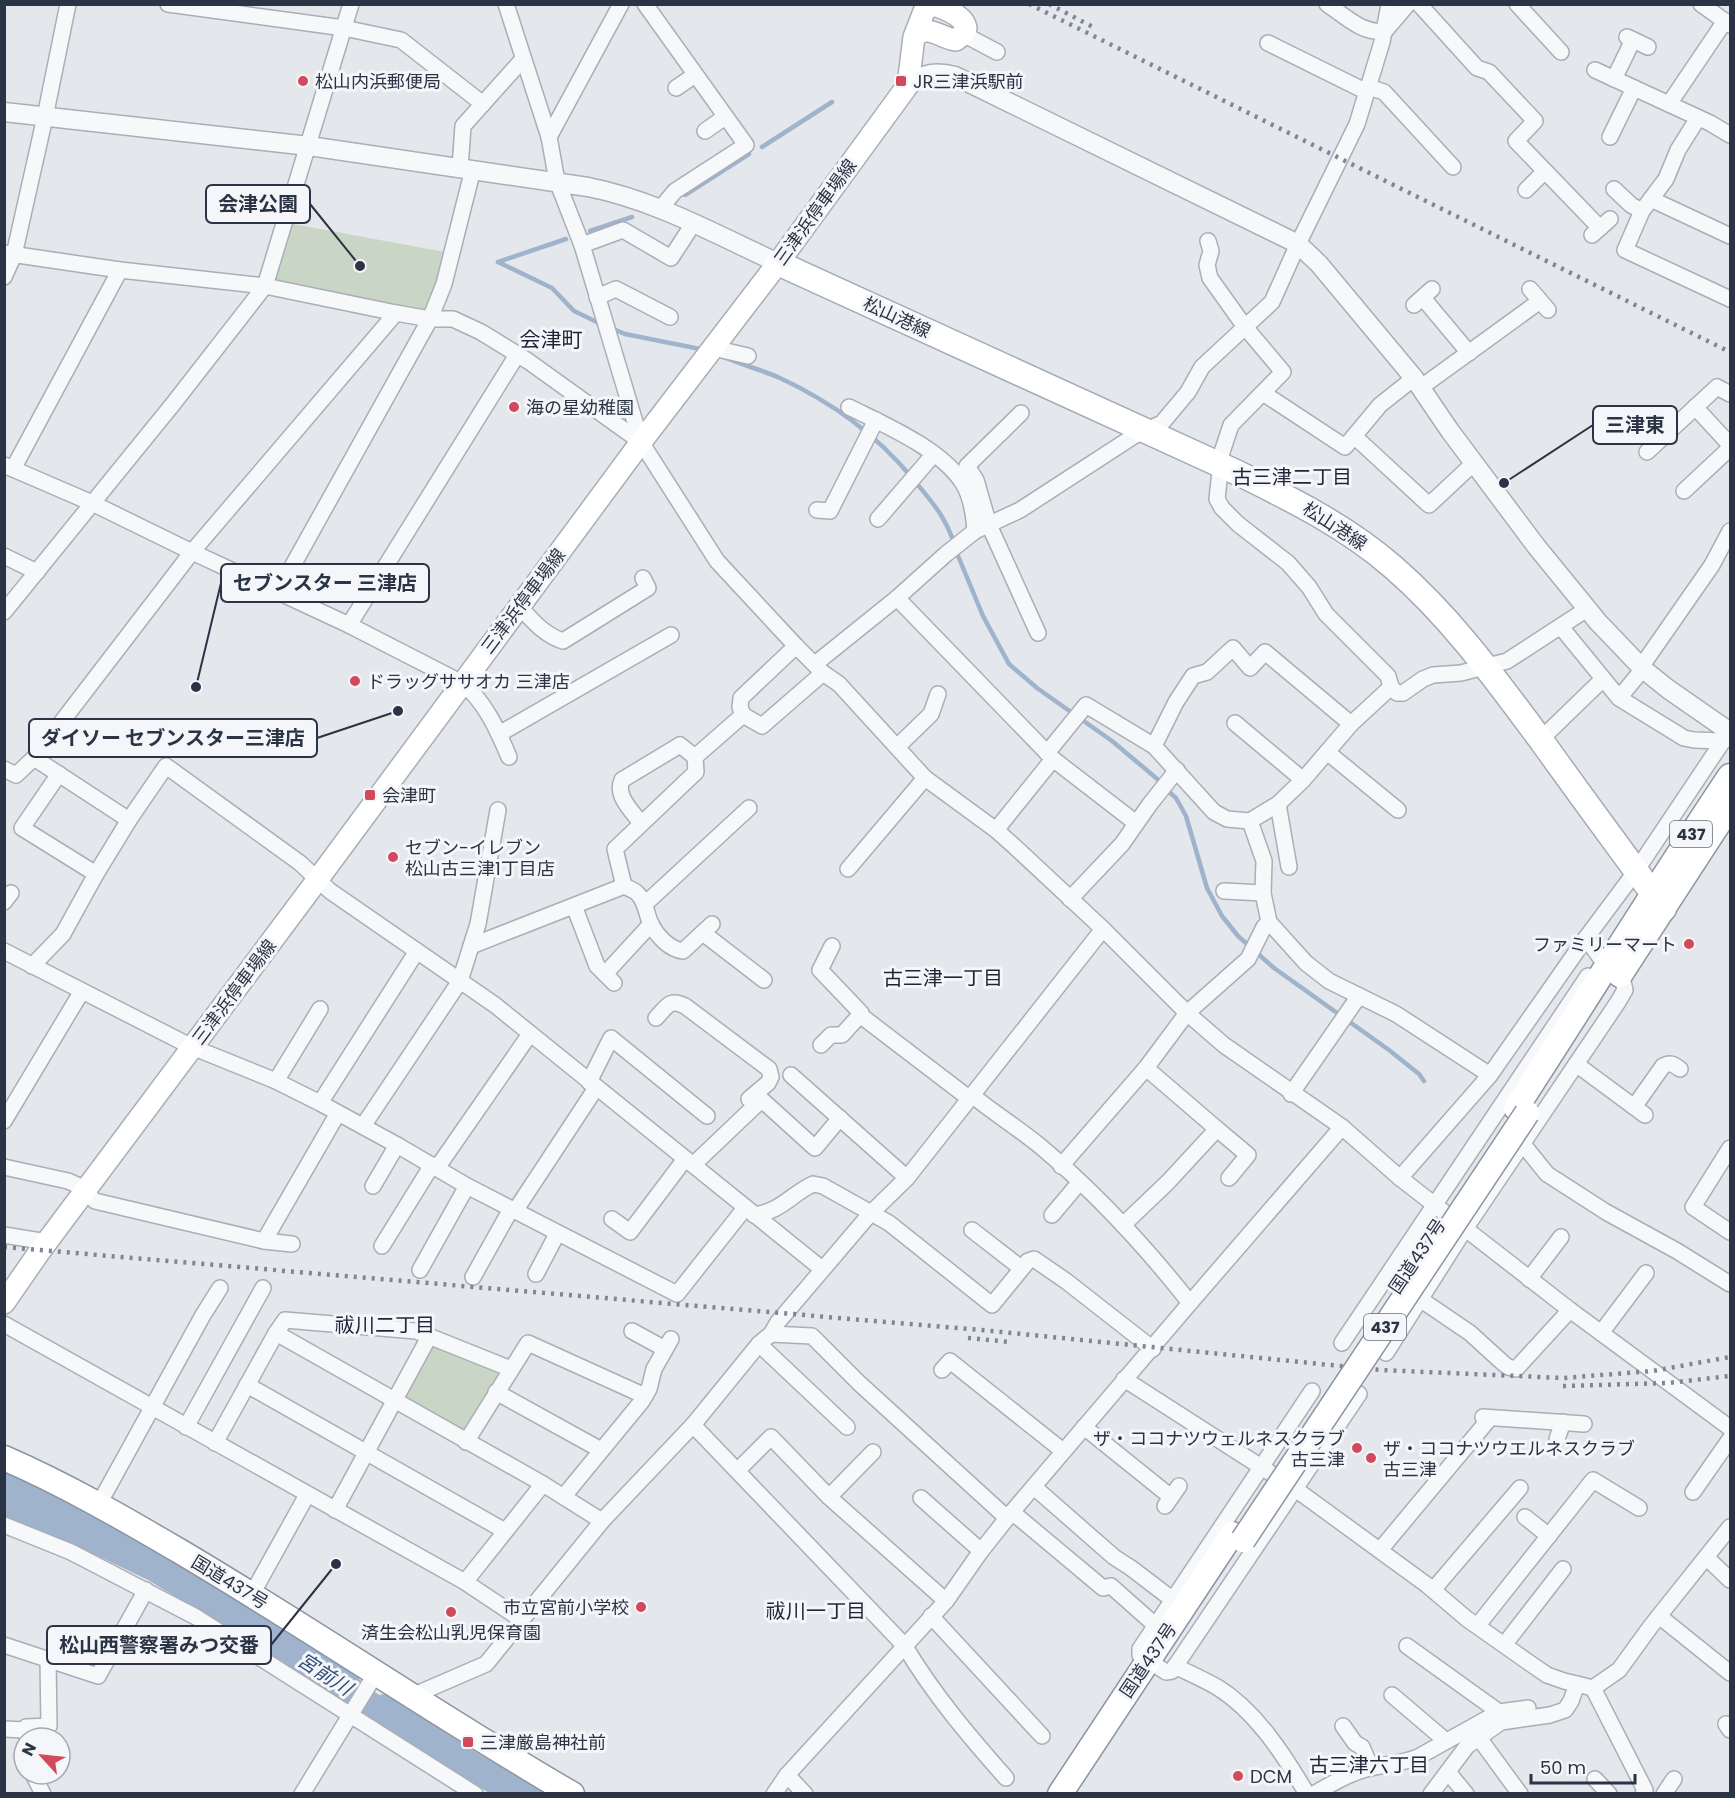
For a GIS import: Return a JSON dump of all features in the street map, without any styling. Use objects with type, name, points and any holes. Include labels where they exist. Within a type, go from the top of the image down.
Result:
[{"type":"main road","name":"三津浜停車場線","points":[[4,1303],[519,606],[908,85],[914,37],[925,9],[935,5],[960,18],[966,28],[963,34]]},
{"type":"main road","name":"松山港線","points":[[778,262],[1222,465],[1297,502],[1346,531],[1421,592],[1450,622],[1487,667],[1658,901]]},
{"type":"main road","name":"国道437号","points":[[1658,901],[1731,776]]},
{"type":"main road","name":"国道437号","points":[[1076,1794],[1160,1665],[1238,1537],[1521,1111],[1610,966],[1731,806]]},
{"type":"main road","name":"国道437号","points":[[4,1458],[99,1504],[252,1594],[373,1677],[412,1696],[572,1794]]},
{"type":"main road","name":"国道437号","points":[[1060,1794],[1160,1665]]},
{"type":"street","points":[[4,277],[45,117],[68,4]]},
{"type":"street","points":[[168,4],[265,11],[401,40],[483,104]]},
{"type":"street","points":[[4,612],[174,404],[265,286],[351,4]]},
{"type":"street","points":[[506,4],[549,137],[557,181],[582,245],[641,442],[717,561],[796,646],[839,684],[925,778],[996,830],[1224,1045],[1342,1127],[1400,1178],[1601,1333],[1724,1415],[1731,1428]]},
{"type":"street","points":[[549,137],[621,4]]},
{"type":"street","points":[[645,4],[746,145],[675,191],[660,209]]},
{"type":"street","points":[[1327,4],[1373,32],[1385,31],[1408,4]]},
{"type":"street","points":[[796,646],[741,698],[740,707],[743,715],[762,726],[819,668],[897,598],[982,528],[1020,510],[1144,430],[1162,423],[1188,392],[1202,367],[1272,302],[1357,124],[1385,31],[1389,4]]},
{"type":"street","points":[[1419,4],[1477,68],[1489,72],[1535,121],[1516,141],[1601,227]]},
{"type":"street","points":[[1517,4],[1562,52]]},
{"type":"street","points":[[1669,104],[1728,22],[1701,4]]},
{"type":"street","points":[[963,34],[997,52]]},
{"type":"street","points":[[1614,79],[1630,38],[1648,47]]},
{"type":"street","points":[[1268,42],[1367,90],[1384,92],[1453,167]]},
{"type":"street","points":[[278,592],[430,319],[444,284],[466,169],[463,126],[524,59]]},
{"type":"street","points":[[1594,70],[1731,135]]},
{"type":"street","points":[[908,85],[920,77],[933,73],[955,76],[1298,244],[1319,264],[1417,383],[1548,562],[1587,609],[1642,668],[1728,737]]},
{"type":"street","points":[[676,88],[695,75]]},
{"type":"street","points":[[1610,137],[1634,88]]},
{"type":"street","points":[[4,112],[309,146],[557,181],[607,191],[660,209],[778,262]]},
{"type":"street","points":[[705,131],[725,117]]},
{"type":"street","points":[[1698,118],[1678,150],[1666,179],[1646,205],[1625,250],[1731,299]]},
{"type":"street","points":[[1526,190],[1545,171]]},
{"type":"street","points":[[1614,189],[1631,205],[1646,205],[1731,236]]},
{"type":"street","points":[[582,245],[623,230],[671,258],[693,224]]},
{"type":"street","points":[[1208,241],[1210,252],[1207,265],[1210,278],[1245,327],[1283,372],[1232,425],[1222,452],[1217,499],[1238,524],[1288,563],[1309,587],[1326,614],[1388,676],[1391,687],[1397,693],[1403,693],[1433,675],[1461,673],[1507,662],[1587,609]]},
{"type":"street","points":[[9,254],[120,270],[265,286],[430,319],[453,319],[481,332],[518,355],[641,442]]},
{"type":"street","points":[[120,270],[9,467],[92,503],[350,625],[462,683],[473,692],[499,734],[509,757]]},
{"type":"street","points":[[597,297],[616,289],[670,317]]},
{"type":"street","points":[[1423,297],[1469,353]]},
{"type":"street","points":[[1263,393],[1345,447],[1380,405],[1469,353],[1539,300]]},
{"type":"street","points":[[8,775],[34,758],[192,552],[396,313]]},
{"type":"street","points":[[710,352],[748,356]]},
{"type":"street","points":[[350,625],[518,355]]},
{"type":"street","points":[[1647,452],[1717,387],[1731,394]]},
{"type":"street","points":[[849,407],[900,433],[951,468],[963,483],[982,528],[1038,633]]},
{"type":"street","points":[[1684,491],[1729,441],[1695,407]]},
{"type":"street","points":[[982,528],[976,480],[967,466],[1021,413]]},
{"type":"street","points":[[818,510],[830,511],[876,420]]},
{"type":"street","points":[[1354,436],[1430,505],[1474,463]]},
{"type":"street","points":[[878,519],[933,454]]},
{"type":"street","points":[[1619,698],[1712,565],[1731,531]]},
{"type":"street","points":[[4,556],[37,572]]},
{"type":"street","points":[[519,606],[540,628],[554,638],[563,641],[648,588],[643,578]]},
{"type":"street","points":[[897,598],[1050,756],[1136,823]]},
{"type":"street","points":[[1561,627],[1619,698],[1684,738],[1694,740],[1728,737]]},
{"type":"street","points":[[499,734],[671,635]]},
{"type":"street","points":[[1154,746],[1176,702],[1193,676],[1208,672],[1233,648],[1250,668],[1265,652],[1351,724]]},
{"type":"street","points":[[1540,740],[1603,679]]},
{"type":"street","points":[[996,830],[1086,705],[1154,746],[1214,812],[1227,819],[1250,821],[1278,804],[1303,780],[1351,724],[1391,687]]},
{"type":"street","points":[[897,747],[931,714],[938,694]]},
{"type":"street","points":[[695,757],[743,715]]},
{"type":"street","points":[[1235,723],[1303,780]]},
{"type":"street","points":[[1400,1178],[1490,1075],[1636,871],[1728,737]]},
{"type":"street","points":[[624,886],[615,849],[696,772],[695,757],[680,745],[622,780],[619,789],[621,796],[641,823]]},
{"type":"street","points":[[1327,752],[1398,810]]},
{"type":"street","points":[[34,758],[129,820]]},
{"type":"street","points":[[32,966],[63,934],[129,820],[166,766],[300,863],[330,891],[495,1005],[822,1269]]},
{"type":"street","points":[[1070,899],[1122,844],[1177,770]]},
{"type":"street","points":[[59,774],[22,828],[96,874]]},
{"type":"street","points":[[848,869],[925,778]]},
{"type":"street","points":[[1278,804],[1289,867]]},
{"type":"street","points":[[645,904],[749,808]]},
{"type":"street","points":[[363,1126],[460,981],[478,924],[498,810]]},
{"type":"street","points":[[1250,821],[1263,861],[1263,894],[1269,922],[1306,963],[1329,981],[1396,1014],[1490,1075]]},
{"type":"street","points":[[471,946],[624,886],[637,892],[645,904],[651,924],[667,945],[675,950],[683,951],[707,928],[760,971]]},
{"type":"street","points":[[1224,891],[1263,894]]},
{"type":"street","points":[[574,906],[597,966],[609,978],[651,924]]},
{"type":"street","points":[[1061,1166],[1146,1068],[1187,1012],[1248,959],[1264,927],[1269,922]]},
{"type":"street","points":[[412,1696],[486,1664],[602,1521],[693,1425],[822,1269],[870,1214],[907,1178],[1103,929]]},
{"type":"street","points":[[1386,1353],[1465,1229],[1624,990],[1610,966],[1586,938]]},
{"type":"street","points":[[832,946],[819,970],[861,1013],[860,1015],[1039,1145],[1123,1225],[1190,1303]]},
{"type":"street","points":[[4,951],[192,1047],[276,1081],[320,1103],[467,1186],[677,1294],[750,1211]]},
{"type":"street","points":[[320,1103],[417,951]]},
{"type":"street","points":[[1342,1343],[1583,981],[1610,966]]},
{"type":"street","points":[[4,1121],[82,991]]},
{"type":"street","points":[[1292,1094],[1359,996]]},
{"type":"street","points":[[612,1219],[630,1232],[689,1162],[768,1083],[771,1077],[769,1069],[685,1006],[676,1002],[670,1003],[656,1018]]},
{"type":"street","points":[[276,1081],[320,1009]]},
{"type":"street","points":[[821,1045],[831,1035],[842,1035],[860,1015]]},
{"type":"street","points":[[382,1246],[530,1034]]},
{"type":"street","points":[[473,1277],[592,1084],[611,1038],[707,1116]]},
{"type":"street","points":[[1576,1064],[1639,1111],[1663,1066],[1672,1064],[1680,1069]]},
{"type":"street","points":[[1146,1068],[1248,1155],[1229,1178]]},
{"type":"street","points":[[792,1075],[907,1178]]},
{"type":"street","points":[[750,1099],[762,1100],[814,1148],[840,1119]]},
{"type":"street","points":[[264,1241],[338,1113]]},
{"type":"street","points":[[774,1794],[787,1775],[946,1600],[1009,1515],[1342,1127]]},
{"type":"street","points":[[1123,1225],[1168,1182],[1217,1129]]},
{"type":"street","points":[[1522,1143],[1547,1174],[1606,1212],[1731,1284]]},
{"type":"street","points":[[373,1186],[397,1145]]},
{"type":"street","points":[[1731,1148],[1693,1207],[1731,1232]]},
{"type":"street","points":[[4,1167],[68,1181],[77,1185],[95,1201],[264,1241],[292,1244]]},
{"type":"street","points":[[1052,1215],[1079,1183]]},
{"type":"street","points":[[750,1211],[769,1213],[805,1188],[813,1185],[823,1186],[889,1223],[992,1305],[1028,1261],[1034,1259],[1153,1348]]},
{"type":"street","points":[[420,1270],[467,1186]]},
{"type":"street","points":[[972,1230],[1022,1268]]},
{"type":"street","points":[[536,1274],[558,1233]]},
{"type":"street","points":[[4,1235],[47,1242]]},
{"type":"street","points":[[1529,1279],[1561,1237]]},
{"type":"street","points":[[1601,1333],[1646,1274]]},
{"type":"street","points":[[99,1504],[220,1288]]},
{"type":"street","points":[[186,1426],[263,1288]]},
{"type":"street","points":[[1420,1299],[1470,1333],[1508,1367],[1516,1369],[1570,1310]]},
{"type":"street","points":[[215,1443],[285,1320],[416,1331],[511,1369]]},
{"type":"street","points":[[4,1324],[465,1582],[522,1620]]},
{"type":"street","points":[[564,1496],[645,1395],[654,1369],[668,1344],[632,1331]]},
{"type":"street","points":[[276,1333],[564,1496],[602,1521]]},
{"type":"street","points":[[765,1339],[812,1336],[859,1383],[1009,1515],[1103,1588],[1111,1586],[1155,1625]]},
{"type":"street","points":[[335,1510],[429,1338]]},
{"type":"street","points":[[765,1339],[847,1427]]},
{"type":"street","points":[[466,1442],[528,1343],[645,1395]]},
{"type":"street","points":[[942,1370],[951,1361],[1064,1451]]},
{"type":"street","points":[[1124,1379],[1294,1488],[1433,1590],[1467,1619],[1547,1675],[1593,1688],[1648,1792]]},
{"type":"street","points":[[247,1384],[505,1531]]},
{"type":"street","points":[[1307,1794],[1284,1755],[1261,1727],[1218,1688],[1140,1655],[1140,1649],[1312,1391]]},
{"type":"street","points":[[496,1392],[601,1450]]},
{"type":"street","points":[[1160,1665],[1294,1488],[1359,1394]]},
{"type":"street","points":[[1380,1550],[1486,1418],[1584,1424]]},
{"type":"street","points":[[1557,1439],[1563,1422]]},
{"type":"street","points":[[693,1425],[904,1645],[926,1682],[952,1717],[1006,1778]]},
{"type":"street","points":[[1084,1427],[1172,1496]]},
{"type":"street","points":[[738,1470],[771,1437],[829,1497],[946,1600]]},
{"type":"street","points":[[1693,1492],[1731,1438]]},
{"type":"street","points":[[829,1497],[873,1452]]},
{"type":"street","points":[[1478,1625],[1593,1480],[1638,1508]]},
{"type":"street","points":[[465,1582],[543,1484]]},
{"type":"street","points":[[1034,1487],[1114,1557],[1173,1600]]},
{"type":"street","points":[[1433,1590],[1520,1488]]},
{"type":"street","points":[[252,1594],[307,1495]]},
{"type":"street","points":[[921,1498],[981,1551]]},
{"type":"street","points":[[1525,1517],[1549,1536]]},
{"type":"street","points":[[4,1525],[71,1552],[146,1590],[226,1635],[351,1712],[475,1794]]},
{"type":"street","points":[[1593,1688],[1619,1670],[1659,1616],[1731,1527]]},
{"type":"street","points":[[1707,1558],[1731,1580]]},
{"type":"street","points":[[1504,1645],[1563,1569]]},
{"type":"street","points":[[4,1645],[98,1676],[146,1590]]},
{"type":"street","points":[[931,1616],[1041,1736]]},
{"type":"street","points":[[1659,1616],[1731,1673]]},
{"type":"street","points":[[1407,1646],[1499,1712]]},
{"type":"street","points":[[48,1660],[50,1726]]},
{"type":"street","points":[[302,1794],[373,1677]]},
{"type":"street","points":[[1431,1794],[1467,1746],[1501,1722],[1550,1716],[1564,1710],[1571,1701],[1578,1684]]},
{"type":"street","points":[[1392,1695],[1446,1741]]},
{"type":"street","points":[[1314,1794],[1334,1782],[1371,1768],[1407,1761],[1499,1712],[1528,1708]]},
{"type":"street","points":[[1343,1726],[1355,1743],[1362,1747],[1371,1768]]},
{"type":"street","points":[[1479,1738],[1520,1794]]},
{"type":"street","points":[[1448,1772],[1467,1794]]},
{"type":"street","points":[[787,1775],[805,1794]]},
{"type":"street","points":[[1594,1779],[1609,1794]]},
{"type":"street","points":[[1664,1794],[1674,1779]]},
{"type":"green space","points":[[293,224],[445,252],[427,315],[273,281]]},
{"type":"green space","points":[[430,1342],[505,1371],[464,1437],[399,1399]]},
{"type":"water","name":"宮前川","points":[[5,1472],[95,1517],[183,1567],[355,1673],[362,1683],[379,1695],[385,1694],[479,1754],[547,1793],[489,1793],[148,1580],[5,1516]]},
{"type":"waterway","points":[[762,147],[832,102]]},
{"type":"waterway","points":[[685,195],[749,154]]},
{"type":"waterway","points":[[590,231],[632,217]]},
{"type":"waterway","points":[[498,262],[566,239]]},
{"type":"waterway","points":[[498,262],[552,288],[574,311],[601,324]]},
{"type":"waterway","points":[[611,328],[625,334],[705,350]]},
{"type":"waterway","points":[[724,357],[773,375],[818,398],[869,434],[899,463],[931,501],[946,524],[954,543]]},
{"type":"waterway","points":[[956,551],[983,616],[1009,664],[1037,688],[1112,741],[1162,783]]},
{"type":"waterway","points":[[1167,790],[1176,798],[1186,816],[1207,888],[1222,916],[1238,936],[1274,968],[1389,1050],[1419,1074],[1424,1081]]},
{"type":"railway","points":[[1029,4],[1730,352]]},
{"type":"railway","points":[[1049,4],[1095,28]]},
{"type":"railway","points":[[4,1247],[992,1331],[1380,1370],[1563,1378],[1653,1371],[1730,1357]]},
{"type":"railway","points":[[968,1338],[1010,1342]]},
{"type":"railway","points":[[1563,1386],[1668,1383],[1730,1376]]},
{"type":"place","name":"松山内浜郵便局","points":[[303,81]]},
{"type":"place","name":"JR三津浜駅前","points":[[901,81]]},
{"type":"place","name":"会津公園","points":[[360,266]]},
{"type":"place","name":"海の星幼稚園","points":[[514,407]]},
{"type":"place","name":"三津東","points":[[1504,483]]},
{"type":"place","name":"ドラッグササオカ 三津店","points":[[355,681]]},
{"type":"place","name":"セブンスター 三津店","points":[[196,687]]},
{"type":"place","name":"ダイソー セブンスター三津店","points":[[398,711]]},
{"type":"place","name":"会津町","points":[[370,795]]},
{"type":"place","name":"セブン-イレブン 松山古三津1丁目店","points":[[393,857]]},
{"type":"place","name":"ファミリーマート","points":[[1689,944]]},
{"type":"place","name":"ザ・ココナツウェルネスクラブ 古三津","points":[[1357,1448]]},
{"type":"place","name":"ザ・ココナツウエルネスクラブ 古三津","points":[[1371,1458]]},
{"type":"place","name":"松山西警察署みつ交番","points":[[336,1564]]},
{"type":"place","name":"市立宮前小学校","points":[[641,1607]]},
{"type":"place","name":"済生会松山乳児保育園","points":[[451,1612]]},
{"type":"place","name":"三津厳島神社前","points":[[468,1742]]},
{"type":"place","name":"DCM","points":[[1238,1776]]},
{"type":"district","name":"会津町","points":[[551,339]]},
{"type":"district","name":"古三津二丁目","points":[[1292,477]]},
{"type":"district","name":"古三津一丁目","points":[[943,978]]},
{"type":"district","name":"祓川二丁目","points":[[385,1325]]},
{"type":"district","name":"祓川一丁目","points":[[816,1611]]},
{"type":"district","name":"古三津六丁目","points":[[1369,1765]]}]
